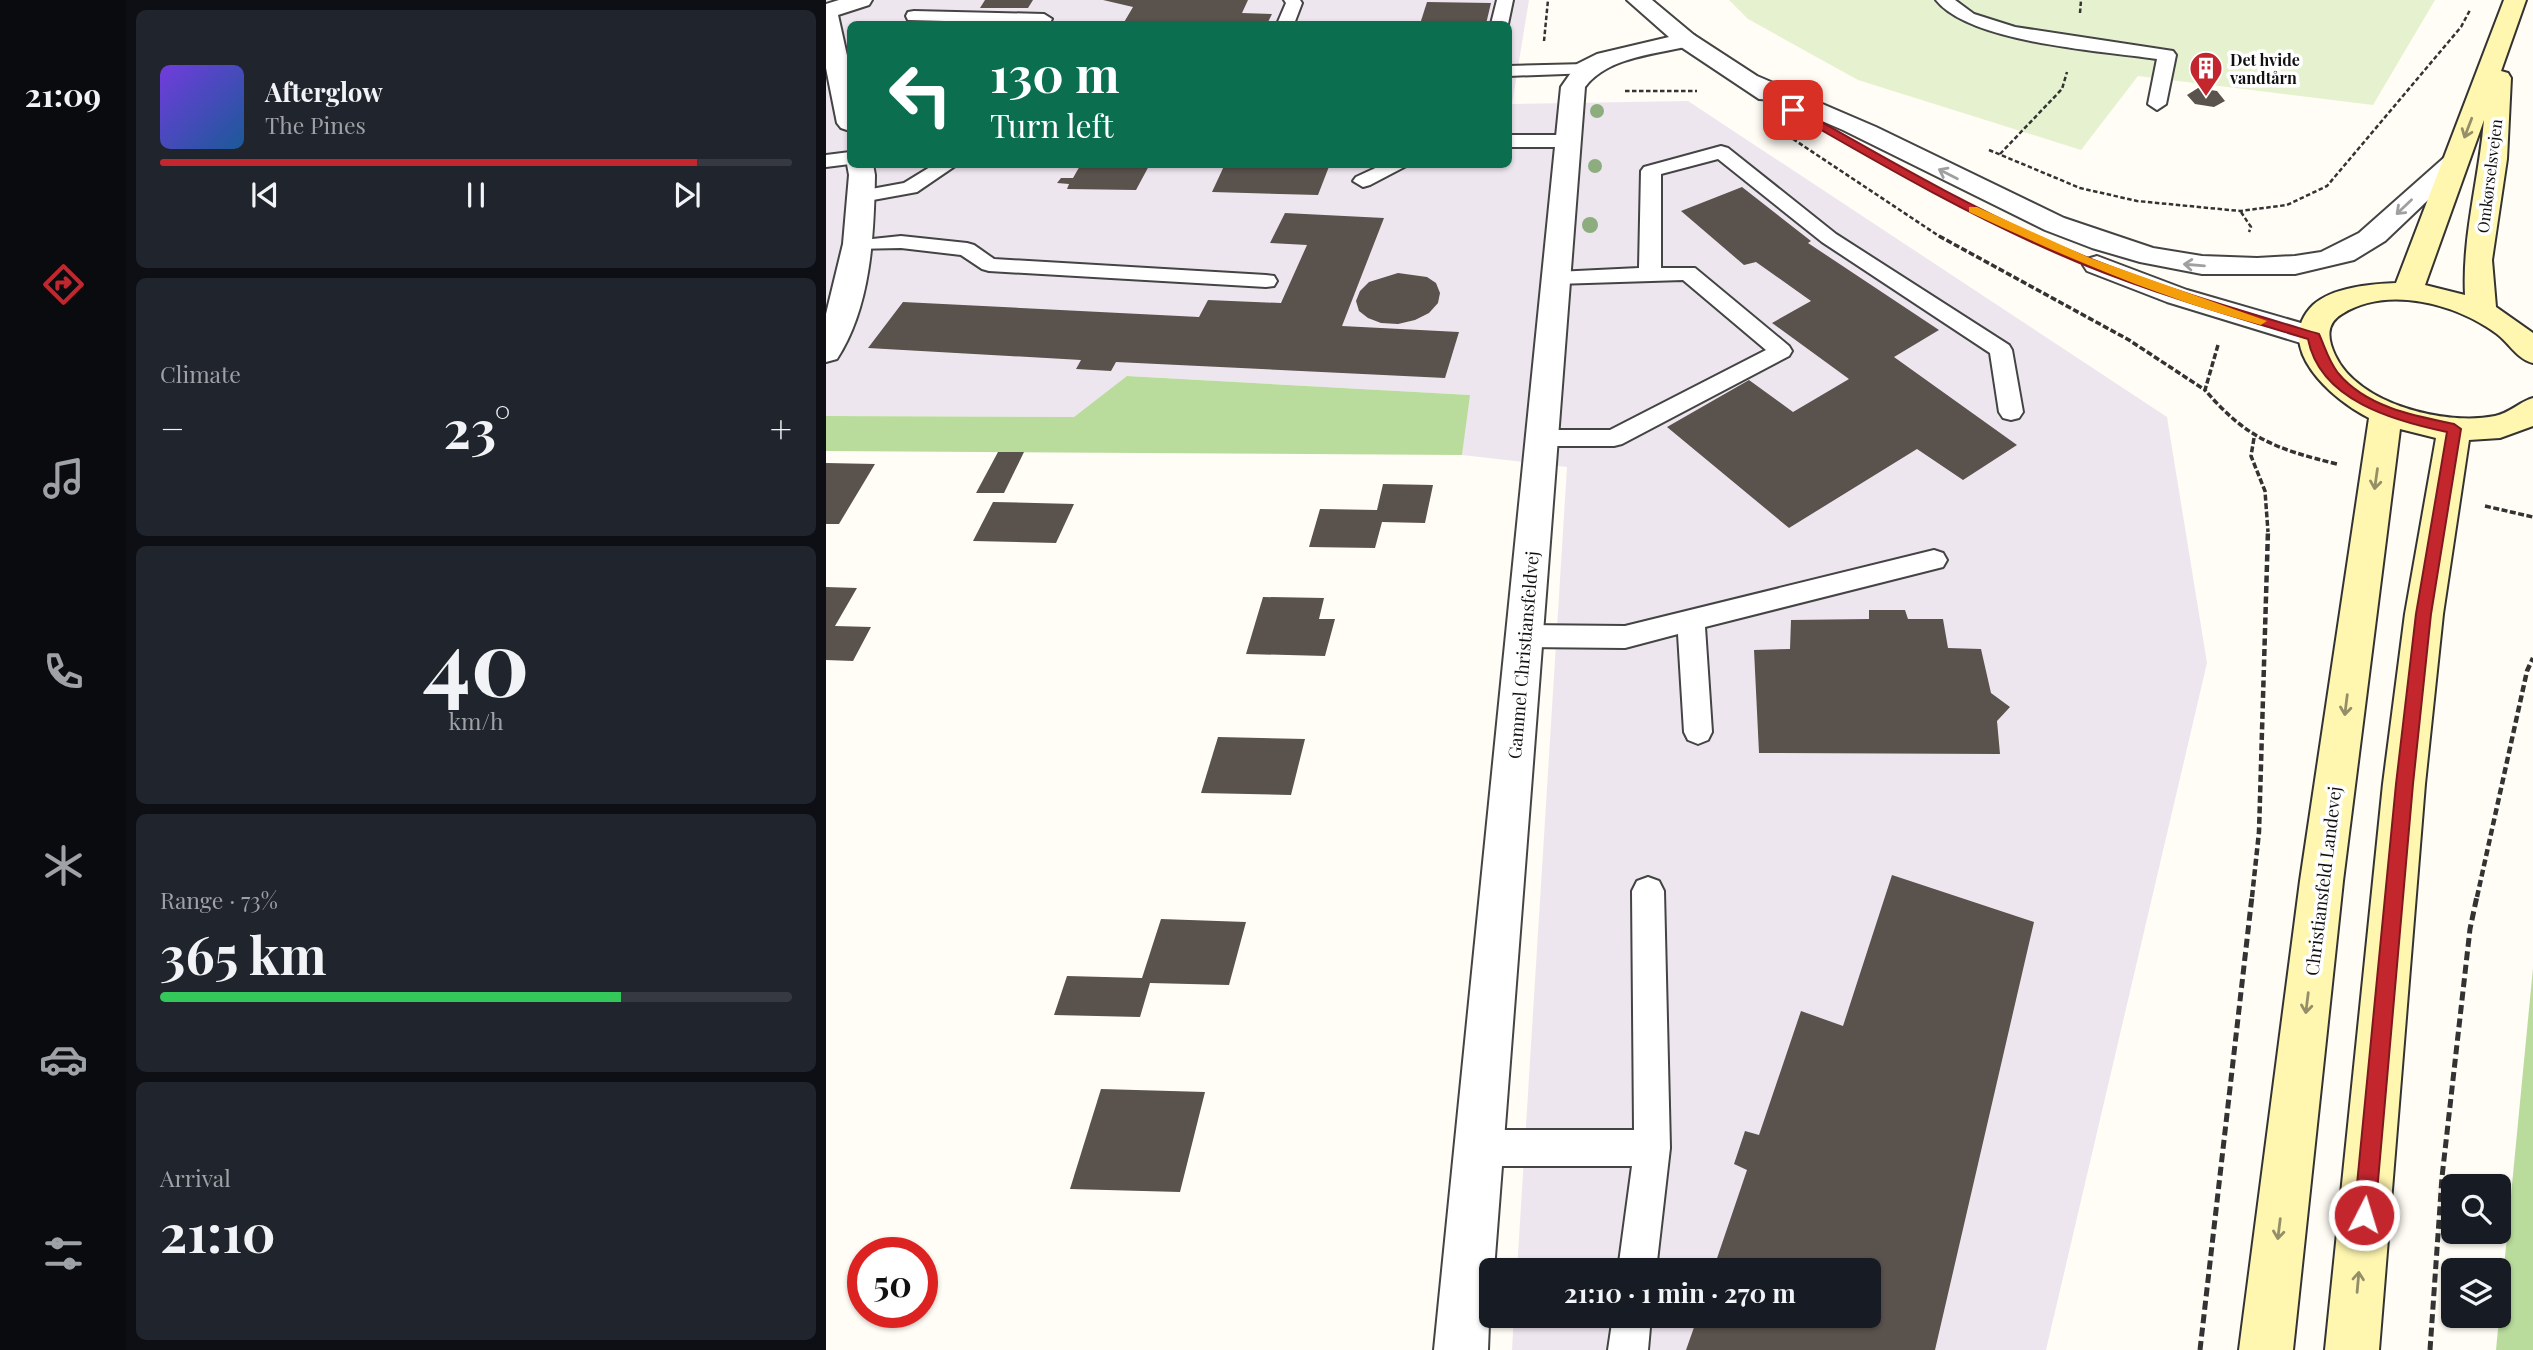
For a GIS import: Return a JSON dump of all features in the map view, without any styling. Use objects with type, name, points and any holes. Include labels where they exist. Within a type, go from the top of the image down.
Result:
[{"type":"main road","name":"Omkørselsvejen","points":[[2408,291],[2515,0]]},
{"type":"main road","name":"Omkørselsvejen","points":[[2481,312],[2478,260],[2494,159],[2501,41]]},
{"type":"main road","points":[[2533,353],[2516,335],[2481,312],[2445,298],[2408,291],[2367,292],[2342,300],[2324,313],[2317,324],[2314,337],[2317,350],[2334,377],[2365,401],[2386,412],[2420,423],[2454,429],[2498,427],[2516,421],[2533,410]]},
{"type":"main road","name":"Christiansfeld Landevej","points":[[2266,1350],[2279,1227],[2386,412]]},
{"type":"main road","points":[[2352,1350],[2406,771],[2424,614],[2454,429]]},
{"type":"street","points":[[847,95],[843,58],[826,12],[861,0]]},
{"type":"street","points":[[1638,0],[1686,40],[1746,80],[1846,142],[1987,217],[2085,261],[2166,291],[2314,337]]},
{"type":"street","points":[[1586,69],[1606,59],[1686,40]]},
{"type":"street","name":"Gammel Christiansfeldvej","points":[[1461,1350],[1573,87],[1586,69]]},
{"type":"street","points":[[1746,80],[1867,132],[2009,205],[2110,247],[2175,263],[2232,268],[2283,267],[2316,262],[2354,249],[2381,231],[2402,208],[2455,162]]},
{"type":"street","points":[[826,352],[841,320],[860,245],[860,168]]},
{"type":"lane","points":[[911,20],[926,0]]},
{"type":"lane","points":[[1287,21],[1294,3],[1292,0]]},
{"type":"lane","points":[[1501,21],[1505,0]]},
{"type":"lane","points":[[1944,0],[1968,18],[2013,32],[2167,55],[2157,104]]},
{"type":"lane","points":[[911,20],[1044,19],[1043,21]]},
{"type":"lane","points":[[1512,71],[1586,69]]},
{"type":"lane","points":[[1512,141],[1568,141]]},
{"type":"lane","points":[[1650,274],[1651,171],[1721,152],[1829,237],[2001,350],[2011,412]]},
{"type":"lane","points":[[826,161],[847,158]]},
{"type":"lane","points":[[862,196],[910,188],[942,168]]},
{"type":"lane","points":[[1363,181],[1392,168]]},
{"type":"lane","points":[[860,245],[901,242],[967,249],[989,265],[1266,281]]},
{"type":"lane","points":[[1542,438],[1614,438],[1781,351],[1688,273],[1556,278]]},
{"type":"lane","points":[[1524,636],[1625,637],[1934,560]]},
{"type":"lane","points":[[1691,620],[1698,732]]},
{"type":"lane","points":[[1638,1258],[1652,1148],[1648,891]]},
{"type":"lane","points":[[1479,1148],[1652,1148]]},
{"type":"lane","points":[[1628,1350],[1631,1328]]},
{"type":"path","points":[[2000,154],[2062,89],[2077,43],[2081,0]]},
{"type":"path","points":[[1988,149],[2080,188],[2137,201],[2240,211],[2287,205],[2327,186],[2353,159],[2461,27]]},
{"type":"path","points":[[1784,133],[1859,185],[1994,268],[2115,332],[2205,390],[2224,413],[2254,439],[2280,450],[2338,464]]},
{"type":"path","points":[[2240,211],[2251,227],[2248,235]]},
{"type":"path","points":[[2205,390],[2218,345]]},
{"type":"path","points":[[2200,1350],[2259,832],[2269,549],[2265,491],[2251,456],[2254,439]]},
{"type":"path","points":[[2484,506],[2533,517]]},
{"type":"path","points":[[2430,1350],[2442,1177],[2470,929],[2527,671],[2533,658]]},
{"type":"shaded area","points":[[826,0],[1529,0],[1512,104],[1688,101],[2167,417],[2207,663],[2046,1350],[1512,1350],[1513,1328],[1881,1328],[1881,1258],[1518,1258],[1567,467],[1462,455],[1469,395],[1128,376],[1074,417],[826,416]]},
{"type":"green space","points":[[1729,0],[2435,0],[2373,105],[2138,76],[2081,150],[1858,80],[1748,19]]},
{"type":"green space","points":[[1127,376],[1470,395],[1462,455],[826,451],[826,416],[1074,417]]},
{"type":"green space","points":[[2533,968],[2533,1350],[2496,1350],[2498,1328],[2511,1328],[2511,1258],[2505,1258],[2506,1244],[2511,1244],[2511,1195]]},
{"type":"building","points":[[985,0],[1033,0],[1028,8],[980,8]]},
{"type":"building","points":[[1103,0],[1248,0],[1242,13],[1272,14],[1268,21],[1125,21],[1133,7]]},
{"type":"building","points":[[1427,2],[1491,3],[1487,21],[1421,21]]},
{"type":"building","name":"Det hvide vandtårn","points":[[2198,88],[2217,91],[2225,101],[2214,107],[2195,104],[2187,95]]},
{"type":"building","points":[[1079,168],[1148,168],[1136,190],[1067,189],[1069,184],[1057,183],[1061,178],[1073,178]]},
{"type":"building","points":[[1223,168],[1328,168],[1318,195],[1212,192]]},
{"type":"building","points":[[1742,187],[1811,241],[1808,243],[1939,330],[1894,357],[2017,445],[1963,480],[1917,449],[1789,528],[1667,427],[1749,380],[1793,412],[1849,379],[1772,323],[1811,301],[1756,262],[1744,265],[1681,211]]},
{"type":"building","points":[[1285,213],[1384,218],[1342,326],[1459,332],[1445,378],[1116,362],[1111,371],[1076,369],[1081,360],[868,348],[903,302],[1199,317],[1208,300],[1281,303],[1307,245],[1270,243]]},
{"type":"building","points":[[1398,273],[1427,277],[1436,283],[1440,293],[1438,303],[1429,313],[1398,324],[1381,323],[1359,311],[1356,301],[1360,291],[1369,282]]},
{"type":"building","points":[[998,452],[1024,452],[1004,493],[976,493]]},
{"type":"building","points":[[826,463],[875,464],[839,524],[826,524]]},
{"type":"building","points":[[1383,484],[1433,485],[1425,523],[1382,522],[1375,548],[1309,547],[1320,509],[1377,510]]},
{"type":"building","points":[[993,502],[1074,504],[1056,543],[973,541]]},
{"type":"building","points":[[826,587],[857,588],[835,626],[871,627],[853,661],[826,660]]},
{"type":"building","points":[[1263,597],[1324,598],[1319,619],[1335,619],[1325,656],[1246,654]]},
{"type":"building","points":[[1869,610],[1905,610],[1908,619],[1943,619],[1948,648],[1981,649],[1991,693],[2010,707],[1997,721],[2000,754],[1759,753],[1754,650],[1790,649],[1791,620],[1869,619]]},
{"type":"building","points":[[1218,737],[1305,739],[1291,795],[1201,793]]},
{"type":"building","points":[[1892,875],[2034,922],[1935,1350],[1686,1350],[1694,1328],[1881,1328],[1881,1258],[1717,1258],[1747,1170],[1734,1164],[1745,1131],[1759,1135],[1801,1011],[1843,1026]]},
{"type":"building","points":[[1161,919],[1246,922],[1229,985],[1150,983],[1140,1017],[1054,1015],[1067,976],[1142,978]]},
{"type":"building","points":[[1101,1089],[1205,1092],[1180,1192],[1070,1189]]},
{"type":"slow traffic","points":[[1973,210],[2085,261],[2177,296],[2261,321]]},
{"type":"place","name":"Det hvide vandtårn","points":[[2206,98]]},
{"type":"route","points":[[1793,110],[1917,181],[1987,217],[2085,261],[2177,296],[2314,337],[2323,363],[2348,390],[2402,418],[2454,429],[2424,614],[2404,784],[2364,1215]]}]
